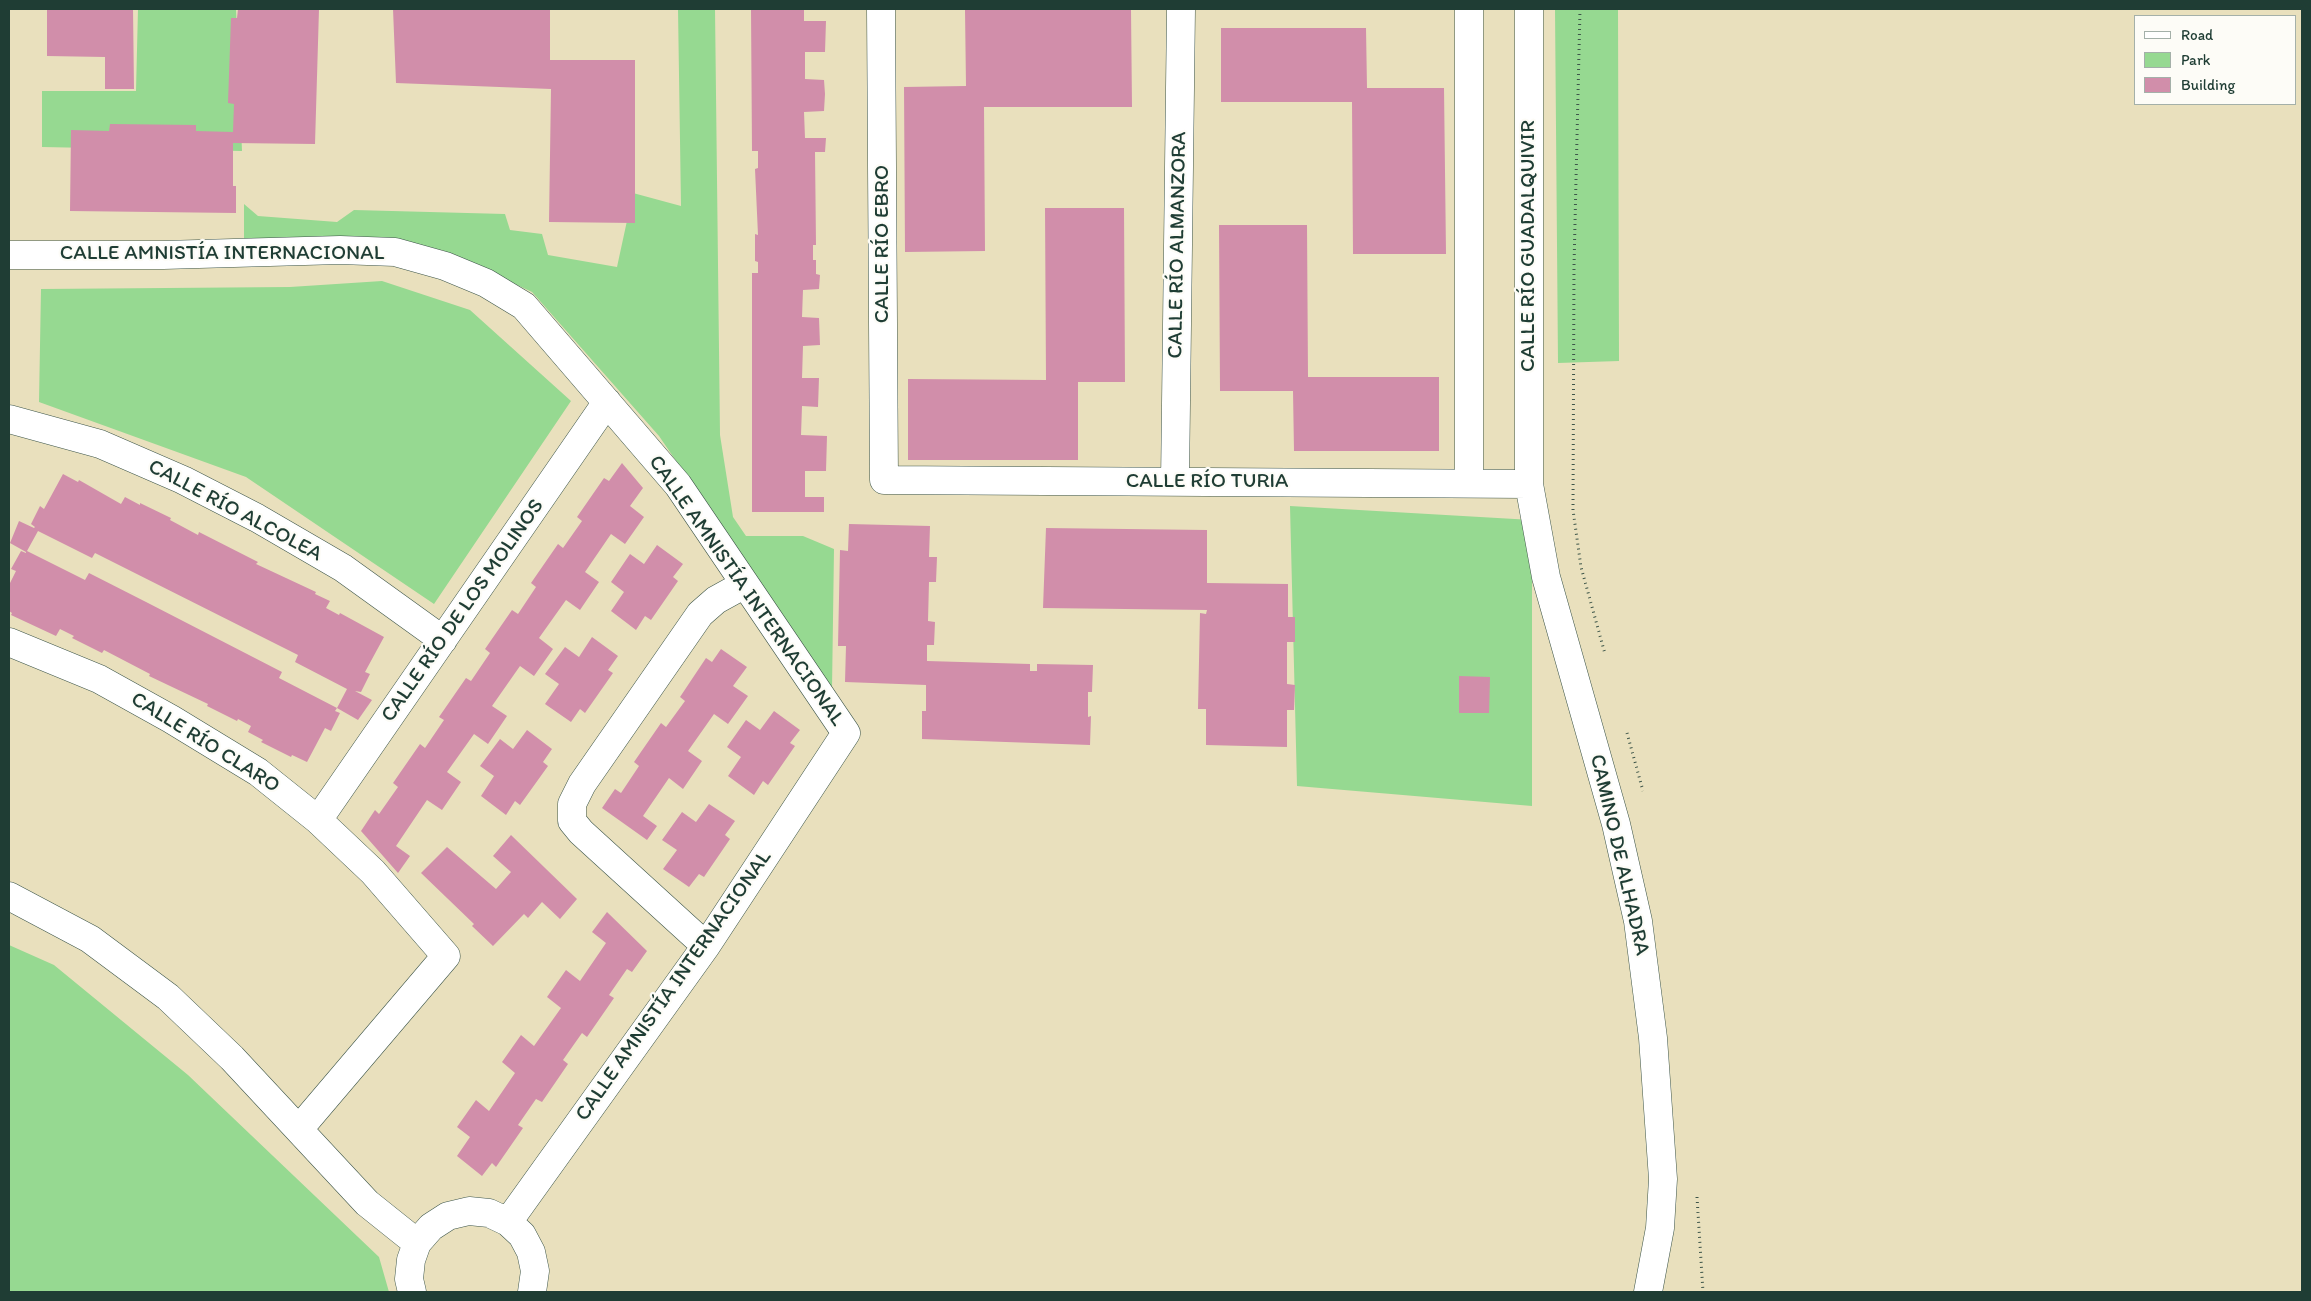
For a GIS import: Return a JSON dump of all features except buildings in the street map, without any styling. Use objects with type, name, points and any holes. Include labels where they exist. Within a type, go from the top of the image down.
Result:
[{"type":"street","name":"CALLE RÍO EBRO","points":[[881,9],[884,480]]},
{"type":"street","name":"CALLE RÍO ALMANZORA","points":[[1175,482],[1181,9]]},
{"type":"street","points":[[1469,9],[1469,483]]},
{"type":"street","name":"CALLE RÍO GUADALQUIVIR","points":[[1529,9],[1529,484]]},
{"type":"street","name":"CALLE AMNISTÍA INTERNACIONAL","points":[[9,254],[163,254],[340,250],[395,252],[446,266],[486,283],[524,306],[678,485],[846,734],[706,946],[508,1222]]},
{"type":"street","name":"CALLE RÍO DE LOS MOLINOS","points":[[318,820],[607,402]]},
{"type":"street","name":"CALLE RÍO ALCOLEA","points":[[9,419],[100,444],[183,480],[257,518],[342,568],[443,640]]},
{"type":"street","name":"CALLE RÍO TURIA","points":[[884,480],[1529,484]]},
{"type":"street","name":"CAMINO DE ALHADRA","points":[[1529,484],[1546,577],[1613,814],[1638,921],[1653,1038],[1663,1180],[1660,1228],[1648,1292]]},
{"type":"street","points":[[706,946],[581,832],[572,821],[572,804],[582,784],[700,614],[716,600],[745,584]]},
{"type":"street","name":"CALLE RÍO CLARO","points":[[9,642],[99,679],[171,719],[258,772],[318,820],[373,872],[446,956],[299,1129]]},
{"type":"street","points":[[9,896],[90,939],[168,997],[232,1058],[367,1203],[418,1243]]},
{"type":"street","points":[[412,1292],[409,1279],[411,1260],[418,1243],[431,1227],[448,1216],[469,1211],[489,1213],[508,1222],[522,1235],[531,1252],[535,1270],[532,1292]]},
{"type":"path","points":[[1580,9],[1574,266],[1573,510],[1581,566],[1606,660]]},
{"type":"path","points":[[1624,725],[1641,780],[1644,800]]},
{"type":"path","points":[[1697,1195],[1703,1292]]},
{"type":"green space","points":[[138,9],[236,9],[242,151],[42,147],[42,91],[136,91]]},
{"type":"green space","points":[[678,9],[715,9],[720,435],[733,517],[746,536],[803,536],[834,549],[832,689],[659,436],[532,292],[442,250],[244,240],[244,204],[258,216],[337,222],[354,210],[505,214],[510,230],[542,234],[548,255],[617,267],[633,193],[681,206]]},
{"type":"green space","points":[[1555,9],[1618,9],[1619,361],[1558,363]]},
{"type":"green space","points":[[382,281],[470,310],[571,401],[434,604],[246,477],[39,402],[41,289],[290,287]]},
{"type":"green space","points":[[1290,506],[1532,520],[1532,806],[1297,786]]},
{"type":"green space","points":[[9,945],[54,965],[188,1075],[379,1257],[389,1292],[9,1292]]}]
